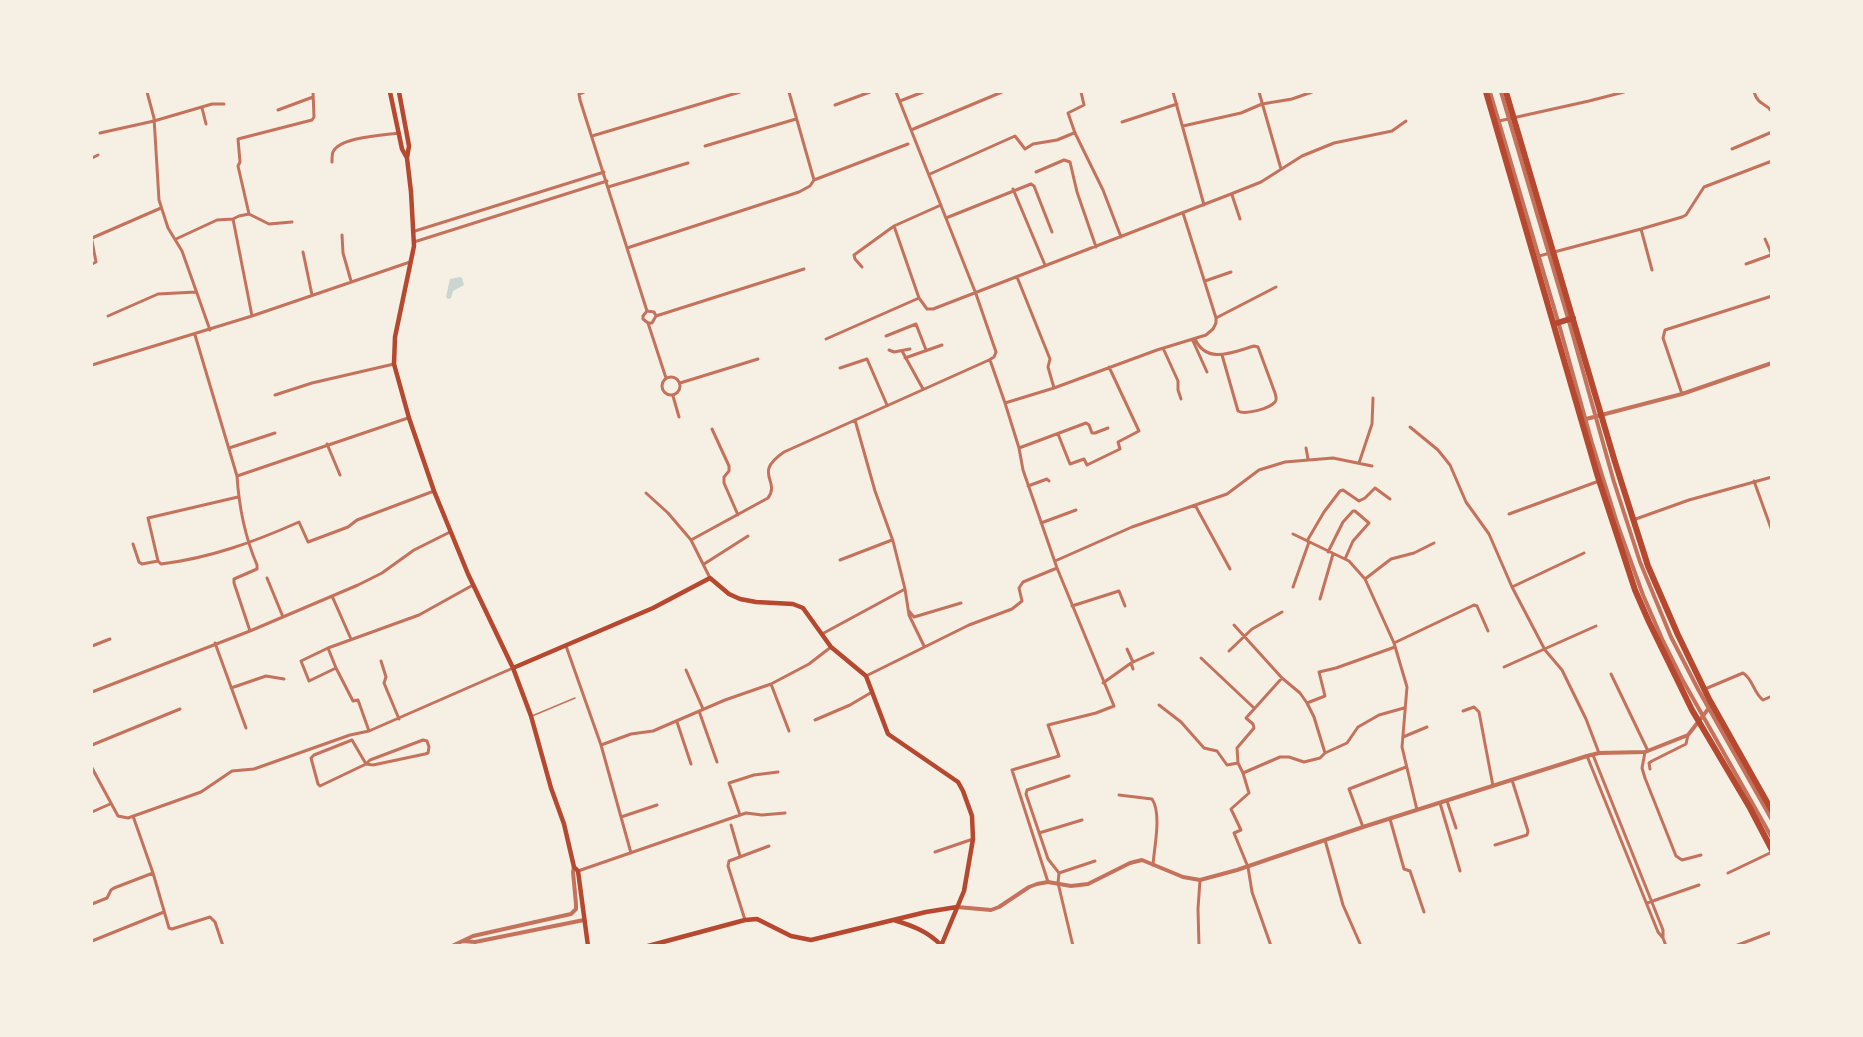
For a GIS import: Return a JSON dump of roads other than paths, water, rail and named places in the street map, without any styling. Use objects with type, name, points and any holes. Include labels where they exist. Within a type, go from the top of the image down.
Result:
[{"type":"highway","points":[[1486,92],[1557,326],[1600,486],[1640,601],[1692,710],[1750,808],[1772,851]]},
{"type":"highway","points":[[1506,92],[1571,322],[1648,566],[1709,699],[1772,811]]},
{"type":"highway","points":[[1557,326],[1571,322]]},
{"type":"main road","points":[[390,92],[402,149],[407,158]]},
{"type":"main road","points":[[399,92],[409,146],[407,158],[415,231],[412,262],[395,337],[394,364],[409,418],[434,491],[473,585],[513,668],[531,716],[576,869],[588,945]]},
{"type":"main road","points":[[513,668],[652,608],[710,578],[729,594],[740,599],[793,604],[803,608],[831,647],[866,676],[888,734],[957,782],[963,791],[972,816],[973,839],[964,891],[941,945],[929,934],[916,927],[892,919]]},
{"type":"main road","points":[[517,678],[518,668],[523,663]]},
{"type":"main road","points":[[648,945],[745,920],[757,919],[791,936],[811,940],[892,919],[957,908]]},
{"type":"street","points":[[147,92],[154,121],[161,208],[168,228],[182,251],[210,330]]},
{"type":"street","points":[[249,214],[238,166],[240,162],[238,139],[312,120],[314,92]]},
{"type":"street","points":[[584,92],[581,92],[579,96],[647,311]]},
{"type":"street","points":[[592,136],[740,92]]},
{"type":"street","points":[[789,92],[814,180]]},
{"type":"street","points":[[835,105],[870,92]]},
{"type":"street","points":[[691,540],[768,498],[772,488],[768,470],[774,459],[784,452],[994,357],[996,352],[976,294],[896,92]]},
{"type":"street","points":[[900,101],[923,92]]},
{"type":"street","points":[[911,130],[1002,92]]},
{"type":"street","points":[[1081,92],[1083,105],[1068,113],[1075,133],[1103,190],[1121,237]]},
{"type":"street","points":[[1173,92],[1204,205]]},
{"type":"street","points":[[1259,92],[1281,169]]},
{"type":"street","points":[[1183,126],[1241,113],[1262,104],[1292,99],[1312,92]]},
{"type":"street","points":[[1490,92],[1539,255],[1557,326],[1618,526],[1643,595],[1691,696],[1772,838]]},
{"type":"street","points":[[1501,92],[1571,322],[1595,416],[1640,562],[1654,598],[1699,692],[1772,820]]},
{"type":"street","points":[[1499,121],[1624,92]]},
{"type":"street","points":[[1754,92],[1758,102],[1772,112]]},
{"type":"street","points":[[278,110],[314,97]]},
{"type":"street","points":[[100,133],[154,121],[212,104],[224,104]]},
{"type":"street","points":[[1122,122],[1177,104]]},
{"type":"street","points":[[202,108],[206,124]]},
{"type":"street","points":[[705,146],[796,119]]},
{"type":"street","points":[[894,226],[919,298],[927,309],[933,309],[1261,182],[1302,156],[1334,143],[1392,131],[1406,121]]},
{"type":"street","points":[[1732,148],[1772,132]]},
{"type":"street","points":[[332,162],[332,153],[338,145],[354,139],[399,133]]},
{"type":"street","points":[[930,174],[1015,136],[1025,149],[1033,144],[1057,140],[1075,133]]},
{"type":"street","points":[[627,248],[799,192],[810,186],[814,180],[908,144]]},
{"type":"street","points":[[92,158],[98,155]]},
{"type":"street","points":[[1036,172],[1064,160],[1070,162],[1075,187],[1095,247]]},
{"type":"street","points":[[1539,255],[1686,215],[1704,187],[1772,161]]},
{"type":"street","points":[[608,187],[688,163]]},
{"type":"street","points":[[415,231],[604,172]]},
{"type":"street","points":[[414,242],[607,182]]},
{"type":"street","points":[[946,218],[1031,183],[1052,232]]},
{"type":"street","points":[[1013,189],[1045,266]]},
{"type":"street","points":[[1231,194],[1240,219]]},
{"type":"street","points":[[862,267],[854,255],[894,226],[941,205]]},
{"type":"street","points":[[92,264],[96,262],[92,239],[161,208]]},
{"type":"street","points":[[1005,403],[1054,388],[1163,348],[1194,340],[1213,329],[1216,318],[1183,213]]},
{"type":"street","points":[[176,239],[218,220],[233,219],[249,214],[269,224],[292,222]]},
{"type":"street","points":[[233,219],[252,316]]},
{"type":"street","points":[[1641,229],[1652,270]]},
{"type":"street","points":[[342,235],[351,281]]},
{"type":"street","points":[[1746,264],[1771,255],[1765,239]]},
{"type":"street","points":[[303,252],[312,295]]},
{"type":"street","points":[[92,365],[210,330],[412,262]]},
{"type":"street","points":[[648,323],[652,322],[656,316],[804,269]]},
{"type":"street","points":[[1205,281],[1230,272]]},
{"type":"street","points":[[1017,277],[1050,359],[1048,367],[1054,388]]},
{"type":"street","points":[[1216,318],[1276,287]]},
{"type":"street","points":[[108,316],[158,294],[196,291]]},
{"type":"street","points":[[1682,394],[1663,338],[1665,330],[1772,296]]},
{"type":"street","points":[[826,339],[919,298]]},
{"type":"street","points":[[647,311],[654,312],[656,316]]},
{"type":"street","points":[[647,311],[643,319],[648,323],[666,378]]},
{"type":"street","points":[[886,336],[916,324],[926,350]]},
{"type":"street","points":[[195,334],[237,476],[238,497],[248,544],[257,565],[257,569],[234,579],[250,630]]},
{"type":"street","points":[[1194,340],[1207,353],[1221,355],[1254,346],[1258,347],[1275,393],[1274,404],[1243,414],[1238,411],[1221,355]]},
{"type":"street","points":[[1194,340],[1207,372]]},
{"type":"street","points":[[906,358],[942,345]]},
{"type":"street","points":[[1163,348],[1178,381],[1181,399]]},
{"type":"street","points":[[889,350],[894,352],[910,349]]},
{"type":"street","points":[[902,351],[923,389]]},
{"type":"street","points":[[680,383],[758,359]]},
{"type":"street","points":[[840,368],[867,359],[887,406]]},
{"type":"street","points":[[989,360],[1019,448],[1028,486],[1057,568],[1114,706],[1048,725],[1059,756],[1012,770],[1048,882]]},
{"type":"street","points":[[1586,419],[1682,394],[1772,363]]},
{"type":"street","points":[[275,395],[312,383],[394,364]]},
{"type":"street","points":[[1058,434],[1070,464],[1084,459],[1088,465],[1120,449],[1118,442],[1139,431],[1109,367]]},
{"type":"street","points":[[674,377],[680,383],[680,391],[673,396],[668,395],[662,389],[666,378],[674,377]]},
{"type":"street","points":[[673,396],[679,417]]},
{"type":"street","points":[[1359,463],[1372,424],[1373,398]]},
{"type":"street","points":[[237,476],[409,418]]},
{"type":"street","points":[[855,420],[875,491],[892,540],[909,615],[924,646]]},
{"type":"street","points":[[1019,448],[1086,423],[1092,433],[1108,428]]},
{"type":"street","points":[[1410,427],[1438,450],[1450,465],[1466,502],[1489,534],[1512,587],[1545,650],[1562,670],[1599,753]]},
{"type":"street","points":[[712,429],[729,466],[729,471],[723,477],[724,483],[738,515]]},
{"type":"street","points":[[228,448],[275,432]]},
{"type":"street","points":[[327,444],[340,475]]},
{"type":"street","points":[[1306,448],[1308,459]]},
{"type":"street","points":[[1055,561],[1132,527],[1227,494],[1259,470],[1285,462],[1333,458],[1372,466]]},
{"type":"street","points":[[1618,526],[1689,501],[1772,477]]},
{"type":"street","points":[[1028,486],[1047,479],[1049,481]]},
{"type":"street","points":[[1509,514],[1604,479]]},
{"type":"street","points":[[1754,481],[1772,531]]},
{"type":"street","points":[[1293,587],[1308,541],[1324,512],[1340,491],[1343,490],[1359,501],[1375,488],[1390,499]]},
{"type":"street","points":[[133,544],[139,562],[142,564],[158,561],[161,564],[220,554],[299,522],[308,542],[348,527],[357,520],[434,491]]},
{"type":"street","points":[[646,494],[668,513],[691,540],[710,578]]},
{"type":"street","points":[[158,561],[148,518],[238,497]]},
{"type":"street","points":[[1195,505],[1230,569]]},
{"type":"street","points":[[1041,523],[1076,510]]},
{"type":"street","points":[[1328,552],[1343,522],[1355,511],[1369,523],[1353,541],[1345,559]]},
{"type":"street","points":[[92,692],[332,596],[376,576],[405,556],[450,532]]},
{"type":"street","points":[[1293,534],[1349,561],[1365,579],[1394,645],[1407,687],[1402,747],[1417,810]]},
{"type":"street","points":[[704,564],[748,536]]},
{"type":"street","points":[[840,560],[892,540]]},
{"type":"street","points":[[1365,579],[1391,559],[1414,553],[1434,543]]},
{"type":"street","points":[[1512,587],[1584,553]]},
{"type":"street","points":[[1320,599],[1333,554]]},
{"type":"street","points":[[866,676],[924,646],[1018,605],[1022,601],[1019,588],[1023,582],[1057,568]]},
{"type":"street","points":[[267,578],[283,616]]},
{"type":"street","points":[[336,668],[309,681],[301,662],[328,648],[419,615],[473,585]]},
{"type":"street","points":[[821,634],[905,590]]},
{"type":"street","points":[[1072,606],[1119,591],[1125,606]]},
{"type":"street","points":[[332,596],[351,639]]},
{"type":"street","points":[[908,610],[915,617],[961,603]]},
{"type":"street","points":[[1307,703],[1325,696],[1319,672],[1336,668],[1394,645],[1474,605],[1477,606],[1488,631]]},
{"type":"street","points":[[1229,651],[1252,629],[1282,612]]},
{"type":"street","points":[[1234,625],[1282,678],[1300,693],[1314,717],[1325,753]]},
{"type":"street","points":[[1504,667],[1596,626]]},
{"type":"street","points":[[92,646],[110,639]]},
{"type":"street","points":[[215,643],[246,728]]},
{"type":"street","points":[[566,646],[601,745],[631,853]]},
{"type":"street","points":[[601,745],[631,734],[653,731],[771,684],[809,664],[831,647]]},
{"type":"street","points":[[328,648],[353,701],[358,700],[369,731]]},
{"type":"street","points":[[1127,649],[1133,669]]},
{"type":"street","points":[[1103,683],[1132,662],[1153,653]]},
{"type":"street","points":[[1671,658],[1680,654]]},
{"type":"street","points":[[1201,658],[1254,708]]},
{"type":"street","points":[[381,661],[386,676],[384,683],[399,719]]},
{"type":"street","points":[[92,768],[110,804],[120,818],[133,816],[201,792],[232,771],[254,769],[369,731],[513,668]]},
{"type":"street","points":[[686,670],[717,762]]},
{"type":"street","points":[[1691,696],[1743,673],[1749,676],[1762,700],[1772,696]]},
{"type":"street","points":[[1611,674],[1647,752],[1642,768],[1676,856],[1682,860],[1701,855]]},
{"type":"street","points":[[231,688],[266,676],[284,679]]},
{"type":"street","points":[[1271,945],[1252,892],[1248,867],[1234,833],[1241,830],[1232,809],[1249,793],[1238,763],[1237,748],[1254,728],[1246,718],[1282,678]]},
{"type":"street","points":[[771,684],[789,731]]},
{"type":"street","points":[[815,720],[850,705],[872,692]]},
{"type":"street","points":[[1159,705],[1180,722],[1204,748],[1217,751],[1227,765],[1238,763]]},
{"type":"street","points":[[1463,711],[1474,707],[1479,711],[1493,786]]},
{"type":"street","points":[[1243,773],[1280,757],[1290,757],[1304,762],[1320,758],[1325,753],[1347,743],[1358,727],[1379,715],[1404,708]]},
{"type":"street","points":[[1650,769],[1649,763],[1686,744],[1688,735],[1709,708]]},
{"type":"street","points":[[92,746],[180,709]]},
{"type":"street","points":[[677,722],[691,764]]},
{"type":"street","points":[[1403,737],[1427,727]]},
{"type":"street","points":[[957,908],[991,910],[1029,887],[1048,882],[1071,886],[1089,884],[1130,863],[1142,860],[1183,877],[1200,880],[1248,867],[1363,827],[1593,754],[1647,752],[1688,735]]},
{"type":"street","points":[[351,737],[313,756],[311,761],[320,786],[370,760],[423,740],[427,741],[429,747],[428,753],[425,754],[372,765],[366,764]]},
{"type":"street","points":[[351,737],[366,764]]},
{"type":"street","points":[[1593,754],[1652,901],[1663,930],[1663,938]]},
{"type":"street","points":[[1587,756],[1658,932],[1666,945]]},
{"type":"street","points":[[1363,827],[1349,789],[1406,767]]},
{"type":"street","points":[[740,815],[729,783],[754,775],[778,772]]},
{"type":"street","points":[[1069,776],[1027,790],[1026,794],[1048,860],[1059,873],[1058,883],[1073,945]]},
{"type":"street","points":[[1496,845],[1527,836],[1528,831],[1512,780]]},
{"type":"street","points":[[1119,795],[1152,800],[1155,803],[1157,826],[1153,866]]},
{"type":"street","points":[[1447,801],[1456,828]]},
{"type":"street","points":[[1440,803],[1460,871]]},
{"type":"street","points":[[1754,808],[1763,803]]},
{"type":"street","points":[[92,812],[110,804]]},
{"type":"street","points":[[621,817],[657,805]]},
{"type":"street","points":[[452,945],[473,936],[571,914],[576,909],[573,872],[576,869],[631,853],[746,813],[762,815],[785,813]]},
{"type":"street","points":[[133,816],[169,928],[172,929],[210,916],[215,922],[223,945]]},
{"type":"street","points":[[1612,818],[1617,816]]},
{"type":"street","points":[[1390,819],[1404,869],[1410,872],[1424,912]]},
{"type":"street","points":[[1039,833],[1082,820]]},
{"type":"street","points":[[731,825],[740,856]]},
{"type":"street","points":[[935,852],[973,839]]},
{"type":"street","points":[[1325,840],[1343,905],[1360,945]]},
{"type":"street","points":[[1622,842],[1627,840]]},
{"type":"street","points":[[745,920],[728,866],[729,861],[769,846]]},
{"type":"street","points":[[1728,873],[1772,851]]},
{"type":"street","points":[[1059,873],[1095,861]]},
{"type":"street","points":[[92,904],[107,898],[114,888],[153,873]]},
{"type":"street","points":[[1199,945],[1200,880]]},
{"type":"street","points":[[1647,903],[1699,885]]},
{"type":"street","points":[[92,941],[164,912]]},
{"type":"street","points":[[463,941],[475,942],[584,920]]},
{"type":"street","points":[[530,924],[531,931]]},
{"type":"street","points":[[1735,945],[1772,932]]},
{"type":"lane","points":[[531,716],[575,698]]}]
